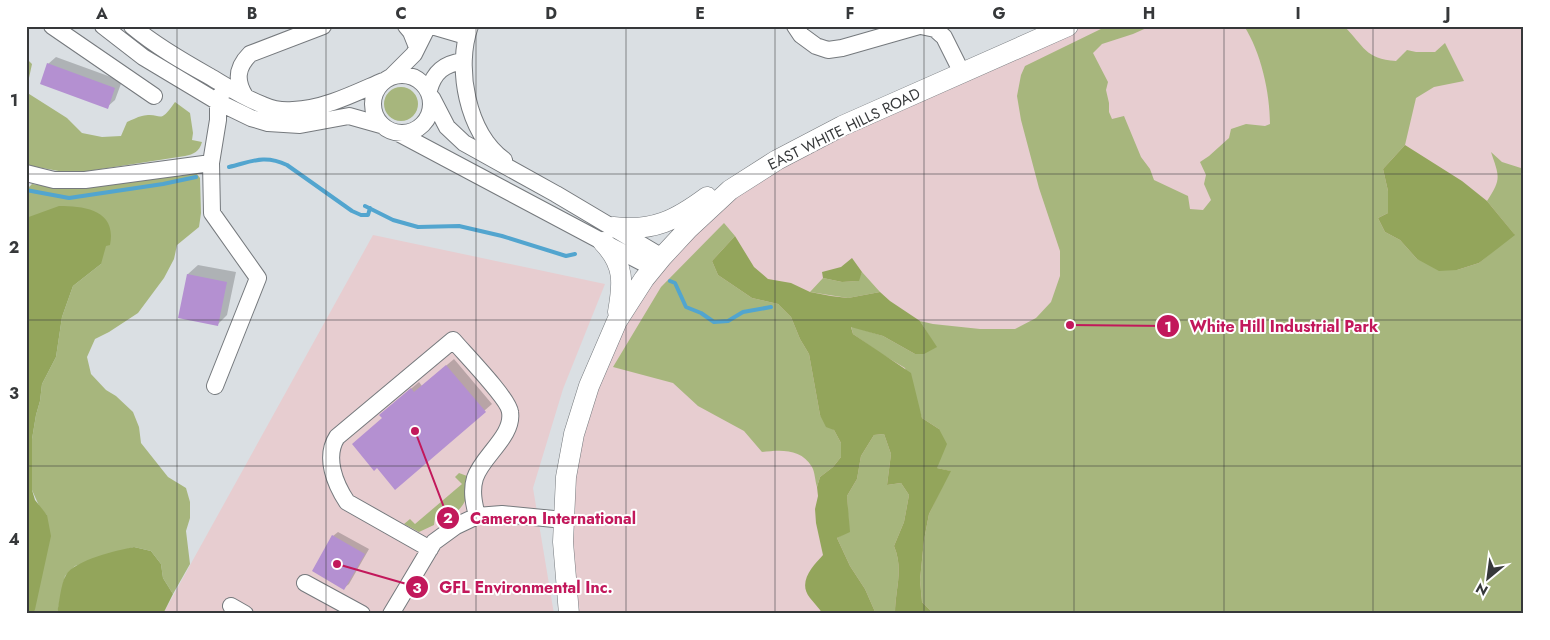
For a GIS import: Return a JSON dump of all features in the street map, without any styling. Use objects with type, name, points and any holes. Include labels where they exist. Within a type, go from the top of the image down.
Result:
[{"type":"main road","name":"EAST WHITE HILLS ROAD","points":[[569,614],[564,567],[564,520],[566,477],[574,434],[592,377],[617,321],[658,262],[688,229],[730,190],[760,170],[842,126],[1068,26]]},
{"type":"main road","points":[[617,321],[622,279],[611,251],[608,235],[668,222],[688,211],[714,192],[730,190]]},
{"type":"street","points":[[52,26],[154,96]]},
{"type":"street","points":[[103,26],[143,57],[218,102],[251,118],[275,124],[300,126],[349,116],[381,124],[608,235],[658,262]]},
{"type":"street","points":[[132,26],[164,50],[226,86],[262,105],[274,109],[307,109],[327,104],[400,74],[417,78],[430,94],[447,127],[464,143],[556,194]]},
{"type":"street","points":[[245,96],[240,88],[238,71],[242,62],[250,54],[322,26]]},
{"type":"street","points":[[406,26],[411,32],[417,47]]},
{"type":"street","points":[[381,124],[375,116],[374,96],[378,88],[414,54],[430,26],[468,31],[463,61],[468,100],[475,121],[484,138],[499,156],[556,194],[608,235]]},
{"type":"street","points":[[795,26],[801,35],[816,46],[828,50],[842,48],[920,26],[935,29],[944,37],[962,73]]},
{"type":"street","points":[[400,134],[416,130],[424,125],[432,108],[431,82],[442,68],[448,64],[463,61]]},
{"type":"street","points":[[215,386],[258,278],[212,214],[211,162],[218,120],[218,102],[226,86]]},
{"type":"street","points":[[26,173],[54,180],[85,180],[211,162]]},
{"type":"street","points":[[430,549],[347,502],[339,490],[332,466],[331,446],[337,437],[453,340],[504,399],[511,411],[510,422],[504,435],[480,467],[475,478],[473,490],[477,516]]},
{"type":"street","points":[[391,614],[434,542],[456,526],[477,516],[502,514],[564,520]]},
{"type":"street","points":[[306,583],[362,614]]},
{"type":"shaded area","points":[[1068,26],[1524,26],[1524,614],[569,614],[566,477],[622,313],[730,190]]},
{"type":"shaded area","points":[[373,235],[605,284],[563,389],[533,488],[554,614],[163,614]]},
{"type":"green space","points":[[1107,26],[1151,26],[1102,44],[1093,53],[1108,82],[1106,90],[1109,112],[1112,119],[1124,116],[1141,157],[1150,169],[1154,180],[1188,196],[1190,209],[1203,210],[1211,200],[1204,184],[1206,175],[1200,162],[1229,138],[1231,129],[1246,124],[1265,126],[1270,124],[1266,86],[1260,60],[1244,26],[1344,26],[1371,54],[1378,58],[1396,61],[1407,50],[1435,52],[1445,43],[1464,81],[1434,87],[1416,98],[1405,145],[1383,169],[1388,191],[1388,213],[1378,218],[1385,232],[1400,240],[1417,259],[1457,270],[1479,263],[1514,234],[1487,201],[1498,177],[1491,152],[1502,162],[1524,169],[1524,614],[934,614],[922,602],[920,580],[929,514],[950,471],[937,468],[939,429],[922,418],[905,368],[853,334],[851,326],[883,336],[915,354],[936,347],[920,321],[980,329],[1015,329],[1036,318],[1051,302],[1060,276],[1060,251],[1039,188],[1021,120],[1017,96],[1021,75],[1025,66]]},
{"type":"green space","points":[[26,58],[32,64],[26,92]]},
{"type":"green space","points":[[401,87],[413,92],[418,104],[413,116],[401,121],[389,116],[384,104],[389,92]]},
{"type":"green space","points":[[26,92],[67,118],[82,133],[102,137],[121,136],[127,122],[142,116],[162,116],[170,110],[175,102],[190,113],[193,133],[192,140],[202,142],[198,150],[188,155],[82,172],[64,172],[26,165]]},
{"type":"green space","points":[[1405,145],[1462,181],[1487,201],[1515,235],[1479,263],[1457,270],[1439,271],[1417,259],[1400,240],[1385,232],[1378,218],[1388,213],[1388,191],[1383,169]]},
{"type":"green space","points":[[197,174],[200,178],[201,213],[199,227],[177,245],[174,259],[164,278],[138,313],[95,339],[87,357],[91,374],[106,390],[116,396],[133,412],[139,427],[141,443],[168,477],[186,488],[190,502],[190,518],[186,531],[190,564],[173,594],[163,578],[161,564],[151,551],[134,547],[75,566],[65,576],[57,614],[34,614],[47,515],[40,508],[32,490],[32,439],[36,415],[42,384],[56,357],[62,317],[73,286],[101,264],[28,217],[26,218],[26,190],[32,184],[62,189],[79,189]]},
{"type":"green space","points":[[59,206],[79,207],[97,212],[109,224],[111,233],[110,245],[106,246],[101,264],[73,286],[62,317],[56,357],[42,384],[32,439],[32,490],[35,500],[47,515],[51,536],[34,614],[26,614],[26,218]]},
{"type":"green space","points":[[724,223],[735,236],[712,261],[718,275],[752,298],[778,304],[791,317],[800,339],[809,354],[820,415],[834,430],[841,443],[841,457],[833,467],[820,477],[817,487],[814,471],[802,456],[783,451],[762,452],[744,431],[698,406],[673,383],[613,367],[661,287]]},
{"type":"green space","points":[[735,236],[754,267],[768,279],[791,283],[810,292],[848,298],[880,292],[920,321],[937,347],[924,354],[915,354],[883,336],[851,327],[853,334],[911,373],[922,418],[939,429],[947,444],[937,468],[951,471],[929,514],[920,580],[922,602],[934,614],[895,614],[899,571],[894,546],[904,522],[909,495],[901,483],[887,485],[891,454],[884,434],[874,435],[861,456],[857,479],[847,496],[850,532],[837,538],[850,566],[865,589],[876,614],[823,614],[806,592],[805,586],[808,575],[823,555],[816,523],[817,487],[820,477],[833,467],[841,457],[841,443],[834,430],[826,427],[820,415],[809,354],[800,339],[791,317],[778,304],[752,298],[718,275],[712,261]]},
{"type":"green space","points":[[852,258],[862,272],[859,281],[842,282],[823,278],[822,272],[841,267]]},
{"type":"green space","points":[[862,272],[880,292],[848,298],[810,292],[823,278],[842,282],[858,281]]},
{"type":"green space","points":[[884,434],[891,454],[887,485],[901,483],[909,495],[904,522],[894,546],[899,571],[895,614],[876,614],[865,589],[850,566],[837,538],[849,531],[847,496],[857,479],[861,456],[874,435]]},
{"type":"green space","points":[[459,473],[467,476],[468,490],[465,502],[457,511],[445,519],[435,517],[434,525],[419,532],[404,524],[410,519],[415,524],[462,484],[455,477]]},
{"type":"green space","points":[[134,547],[151,551],[161,564],[163,578],[173,594],[163,614],[57,614],[63,583],[66,575],[71,570],[97,556]]},
{"type":"building","points":[[47,63],[115,88],[108,109],[40,84]]},
{"type":"building","points":[[187,274],[227,282],[218,326],[178,318]]},
{"type":"building","points":[[446,365],[486,412],[395,490],[377,468],[374,471],[352,444],[382,418],[379,415],[411,388],[414,392]]},
{"type":"building","points":[[332,535],[365,554],[344,590],[312,571]]},
{"type":"waterway","points":[[229,167],[264,159],[279,162],[287,165],[352,211],[361,215],[368,215],[370,208]]},
{"type":"waterway","points":[[26,190],[69,198],[163,184],[196,177]]},
{"type":"waterway","points":[[365,206],[393,220],[418,227],[459,226],[502,236],[566,256],[575,254]]},
{"type":"waterway","points":[[670,281],[675,283],[686,307],[701,313],[714,322],[728,321],[743,312],[771,307]]},
{"type":"place","name":"White Hill Industrial Park","points":[[1070,325]]},
{"type":"place","name":"Cameron International","points":[[415,431]]},
{"type":"place","name":"GFL Environmental Inc.","points":[[337,564]]}]
